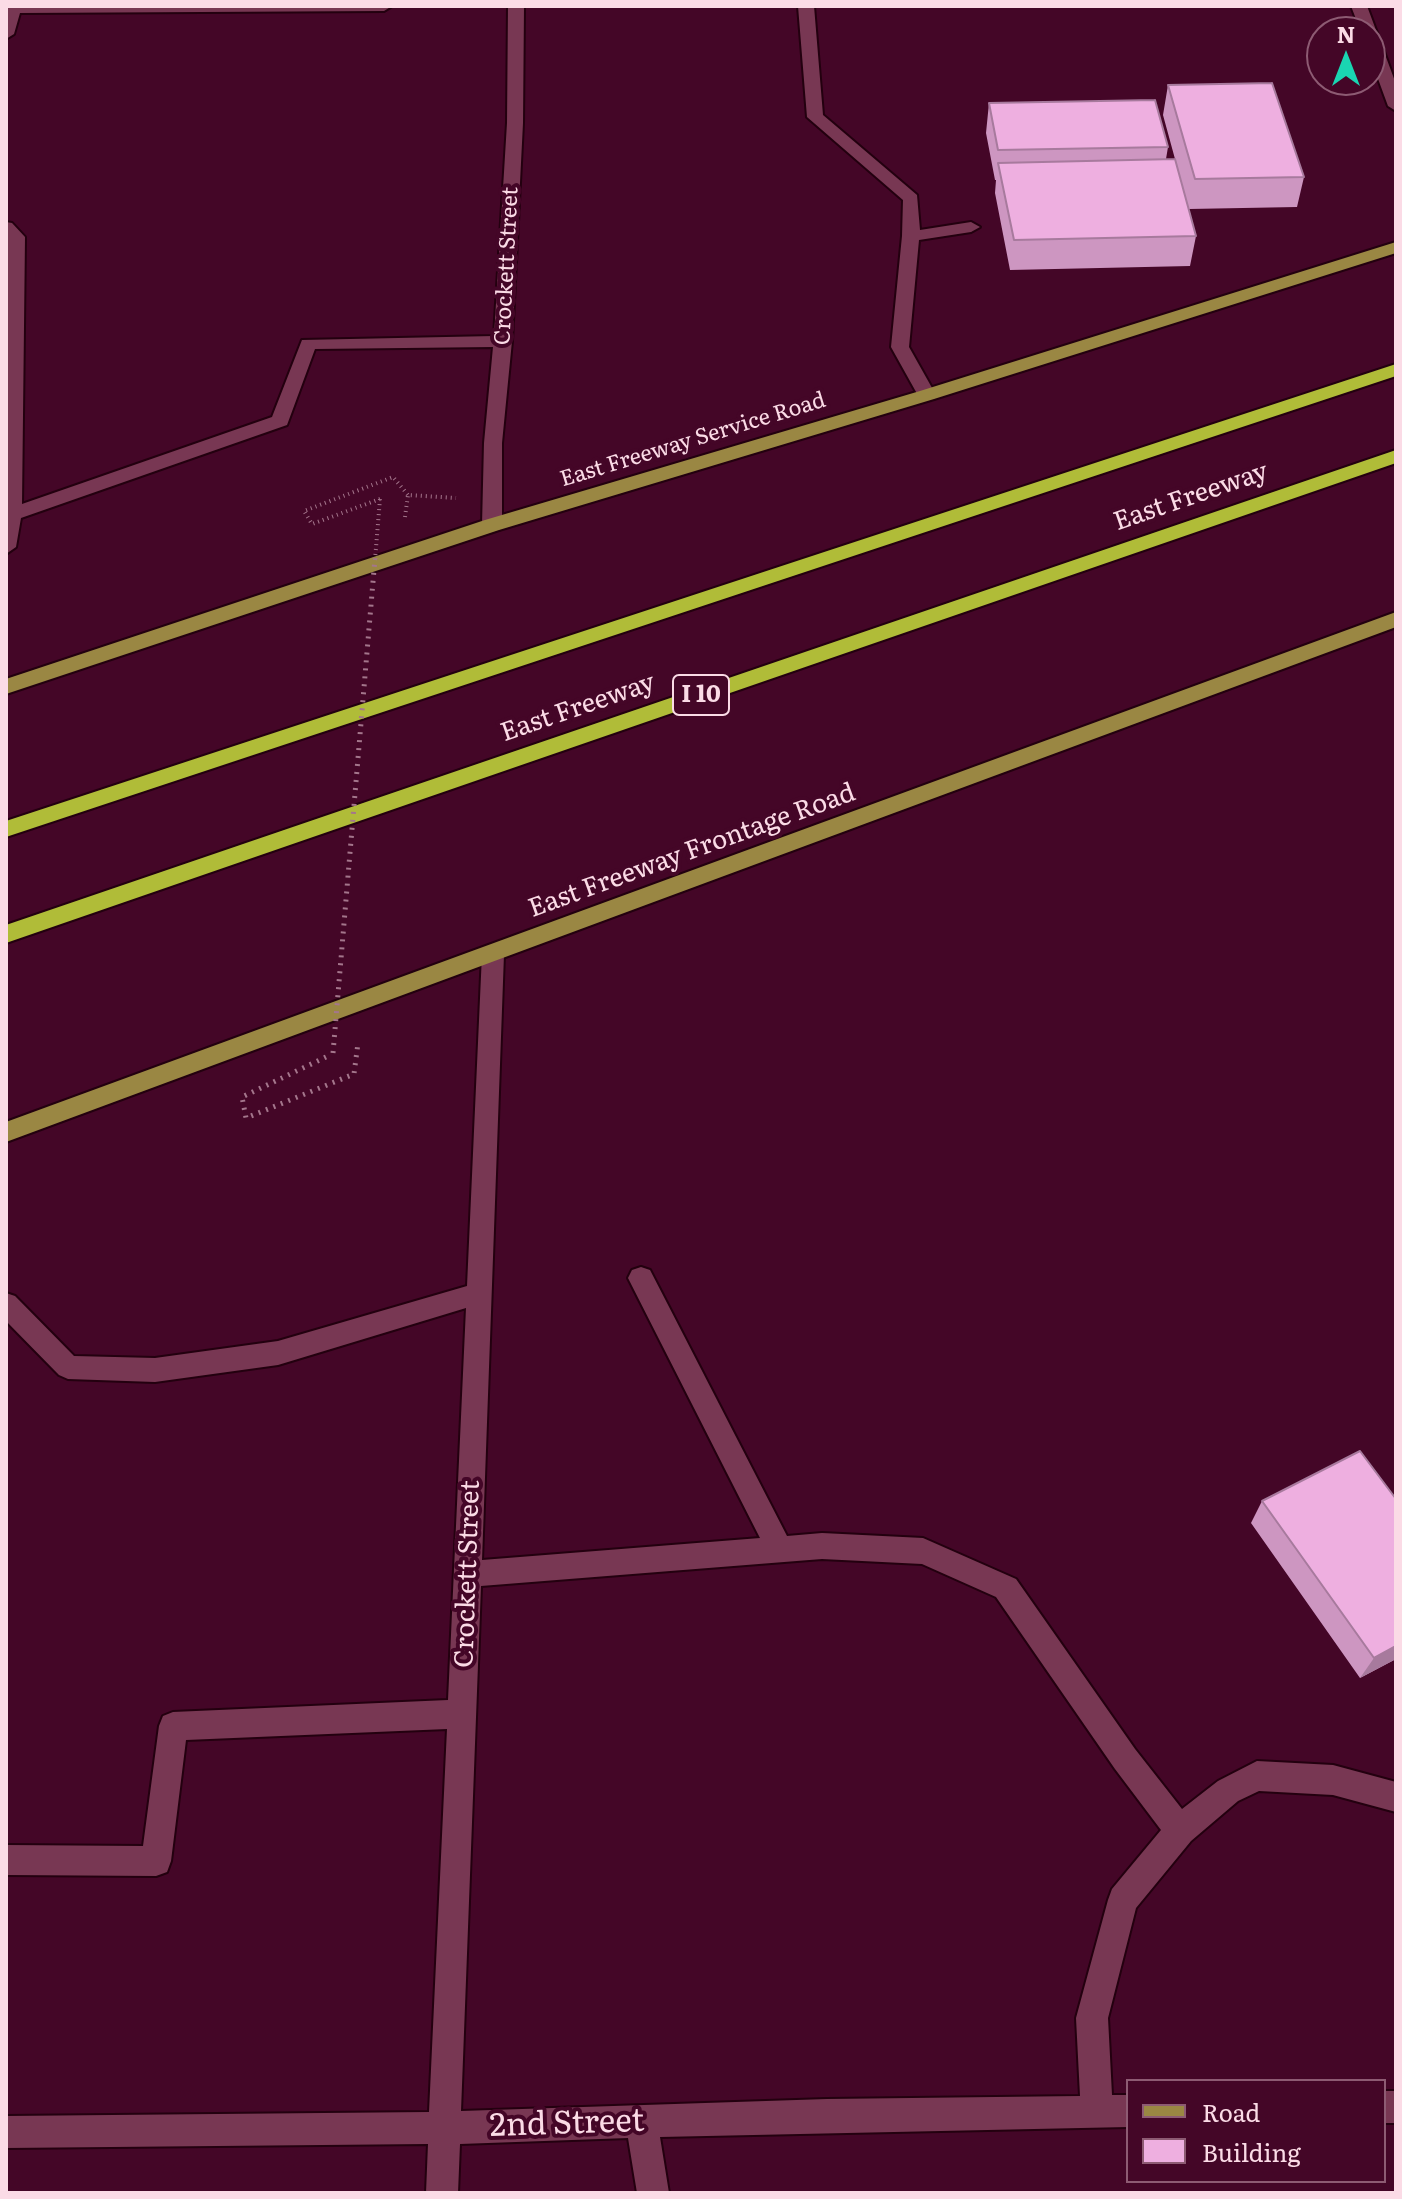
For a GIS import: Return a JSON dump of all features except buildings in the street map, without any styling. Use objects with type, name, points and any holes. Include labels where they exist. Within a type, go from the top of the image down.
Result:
[{"type":"highway","points":[[6,829],[1396,370]]},
{"type":"highway","name":"East Freeway","points":[[6,934],[1396,456]]},
{"type":"main road","name":"East Freeway Service Road","points":[[6,687],[492,525],[927,395],[1396,247]]},
{"type":"main road","name":"East Freeway Frontage Road","points":[[6,1132],[1396,619]]},
{"type":"street","points":[[6,34],[10,8],[384,6]]},
{"type":"street","name":"Crockett Street","points":[[492,525],[493,443],[503,341],[515,123],[516,6]]},
{"type":"street","points":[[806,6],[815,117],[911,199],[911,236],[900,347],[927,395]]},
{"type":"street","points":[[1386,78],[1396,106]]},
{"type":"street","points":[[6,227],[16,237],[12,514],[6,547]]},
{"type":"street","points":[[911,236],[971,227]]},
{"type":"street","points":[[12,514],[280,421],[308,344],[503,341]]},
{"type":"street","name":"Crockett Street","points":[[442,2193],[493,954]]},
{"type":"street","points":[[641,1278],[780,1550]]},
{"type":"street","points":[[6,1304],[68,1367],[155,1370],[278,1353],[479,1293]]},
{"type":"street","points":[[468,1574],[822,1546],[923,1551],[1006,1588],[1125,1759],[1180,1830]]},
{"type":"street","points":[[6,1860],[156,1861],[173,1726],[461,1714]]},
{"type":"street","points":[[1114,2111],[1093,2077],[1092,2018],[1123,1900],[1180,1830],[1216,1800],[1257,1776],[1333,1780],[1396,1797]]},
{"type":"street","name":"2nd Street","points":[[6,2132],[445,2128],[1114,2111]]},
{"type":"street","points":[[641,2121],[653,2193]]},
{"type":"path","points":[[354,1074],[246,1118],[242,1097],[333,1053],[380,499],[312,524],[304,511],[393,477],[408,495]]}]
